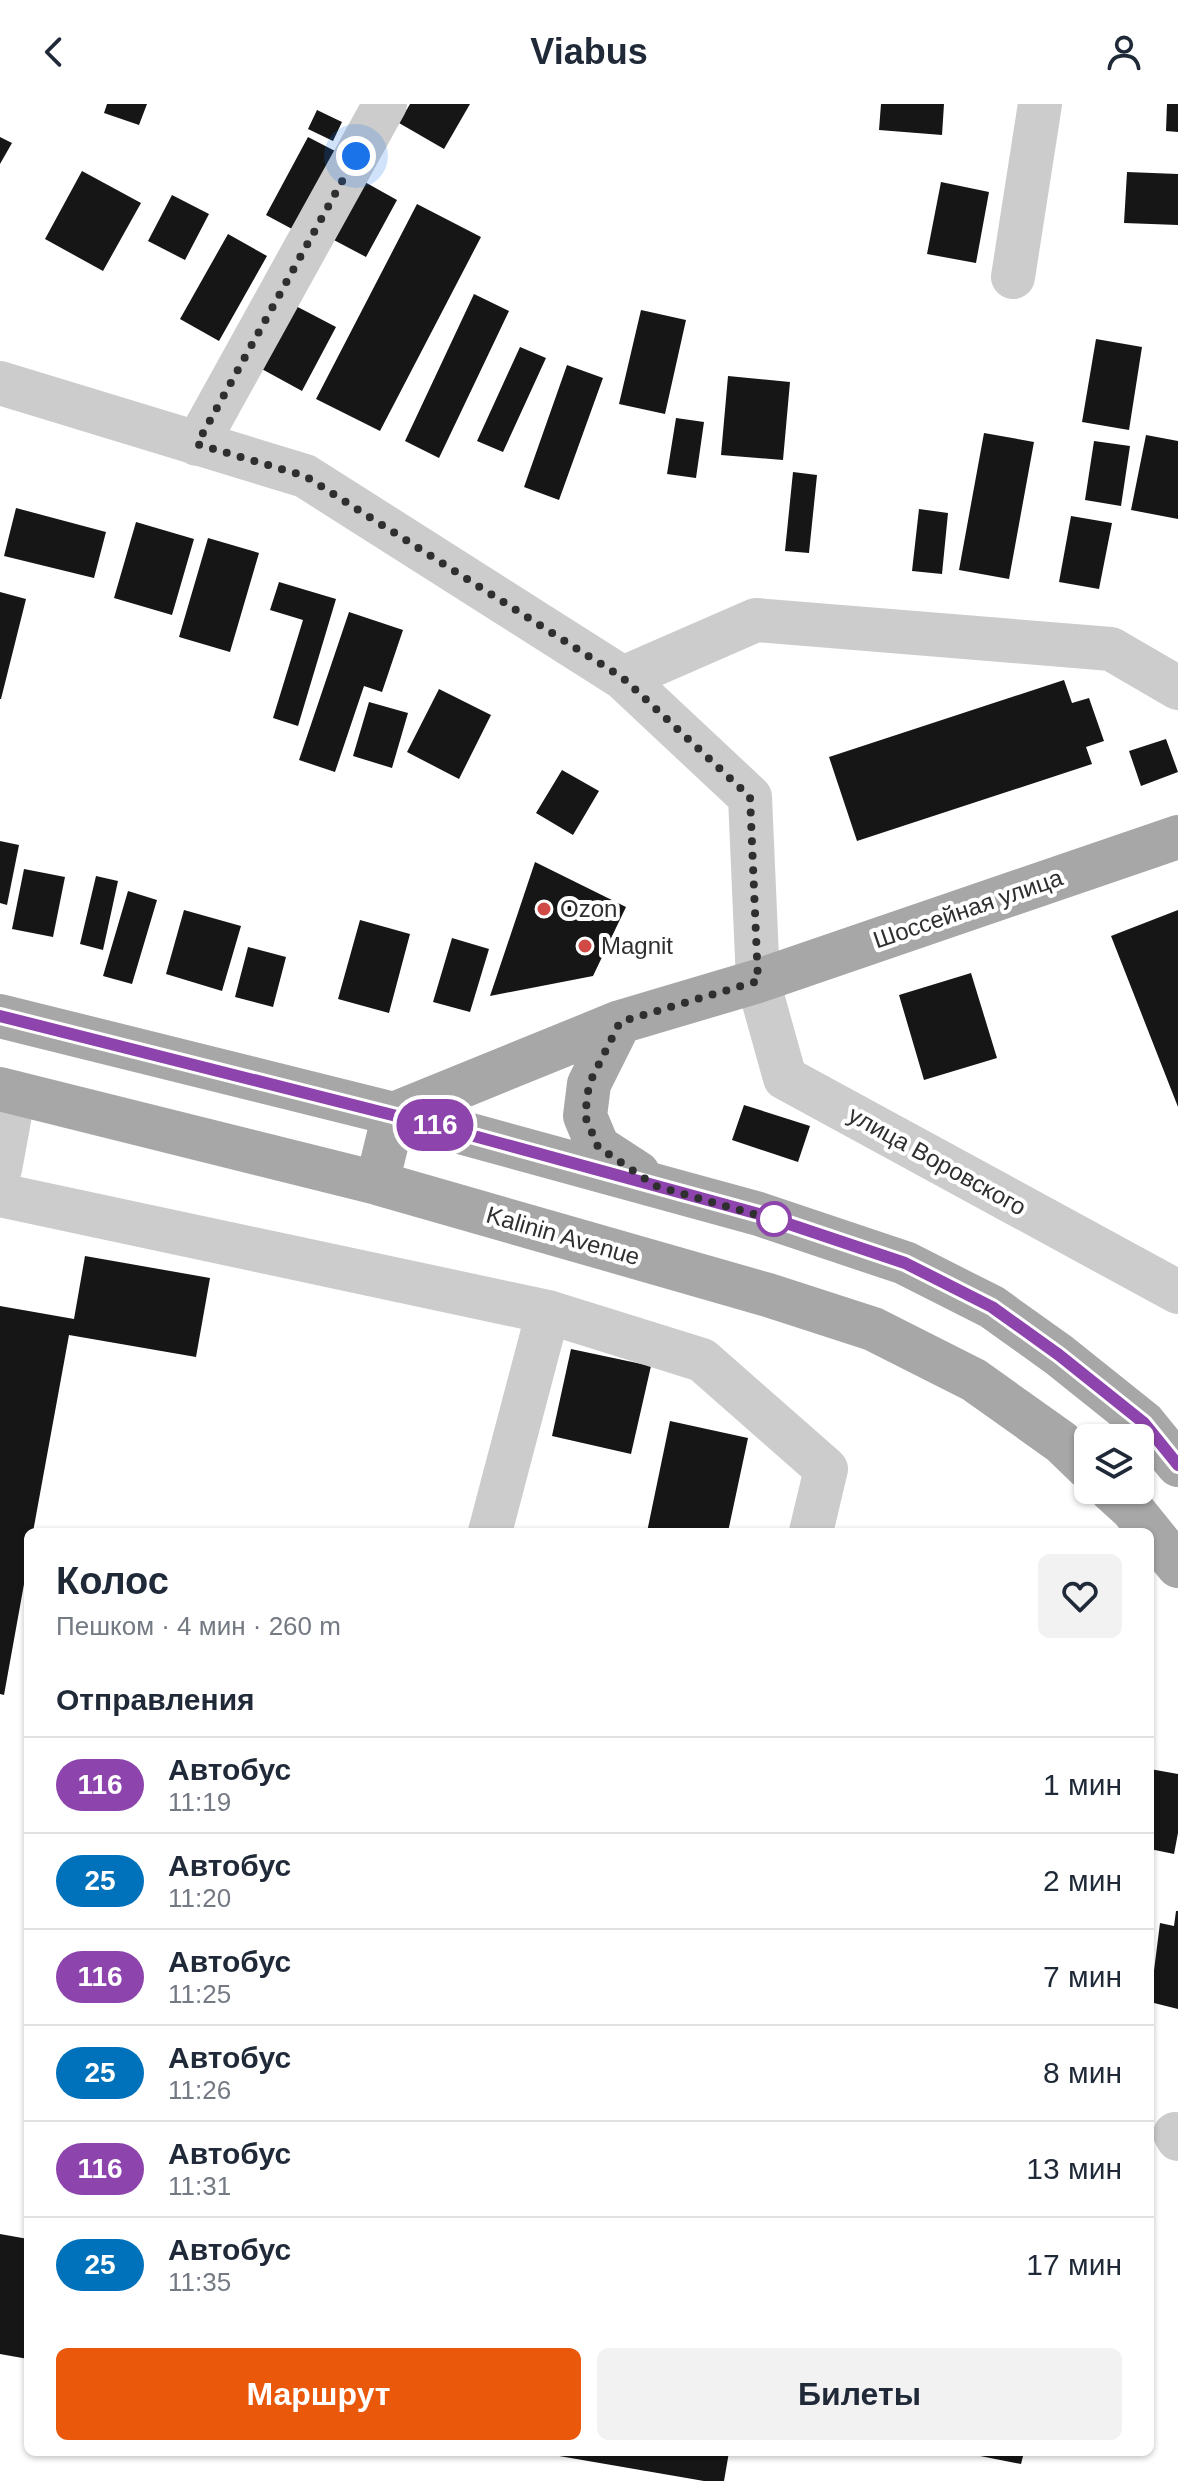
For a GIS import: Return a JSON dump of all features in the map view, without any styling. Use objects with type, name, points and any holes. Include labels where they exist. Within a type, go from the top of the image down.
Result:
[{"type":"main road","name":"Шоссейная улица","points":[[394,1114],[620,1022],[758,981],[1178,837]]},
{"type":"main road","points":[[0,1016],[394,1114],[759,1214],[905,1263],[992,1307],[1144,1423],[1178,1465]]},
{"type":"main road","points":[[620,1022],[589,1084],[585,1116],[598,1147],[656,1186]]},
{"type":"main road","name":"Kalinin Avenue","points":[[7,1091],[377,1183],[768,1295],[873,1329],[974,1380],[1074,1455]]},
{"type":"main road","points":[[377,1183],[394,1114]]},
{"type":"main road","points":[[1126,1504],[1147,1528]]},
{"type":"main road","points":[[1154,1536],[1178,1566]]},
{"type":"street","points":[[197,444],[385,104]]},
{"type":"street","points":[[1013,277],[1040,104]]},
{"type":"street","points":[[0,383],[305,476],[623,678],[750,797],[758,981]]},
{"type":"street","points":[[623,678],[756,620],[1111,649],[1178,688]]},
{"type":"street","name":"улица Воровского","points":[[758,981],[785,1078],[1178,1292]]},
{"type":"street","points":[[0,1169],[7,1091]]},
{"type":"street","points":[[0,1195],[548,1312],[702,1360],[826,1469],[812,1528]]},
{"type":"street","points":[[491,1528],[548,1312]]},
{"type":"building","points":[[107,104],[147,104],[139,125],[104,113]]},
{"type":"building","points":[[410,104],[470,104],[444,149],[399,123]]},
{"type":"building","points":[[881,104],[944,104],[942,135],[879,130]]},
{"type":"building","points":[[1167,104],[1178,104],[1178,132],[1166,131]]},
{"type":"building","points":[[317,110],[342,122],[333,141],[308,129]]},
{"type":"building","points":[[0,137],[12,143],[0,164]]},
{"type":"building","points":[[308,137],[335,151],[292,229],[266,215]]},
{"type":"building","points":[[82,171],[141,203],[103,271],[45,239]]},
{"type":"building","points":[[1127,172],[1178,174],[1178,225],[1124,223]]},
{"type":"building","points":[[363,181],[397,200],[366,257],[332,239]]},
{"type":"building","points":[[941,182],[989,192],[976,263],[927,254]]},
{"type":"building","points":[[172,195],[209,214],[185,260],[148,241]]},
{"type":"building","points":[[417,204],[481,237],[380,431],[316,399]]},
{"type":"building","points":[[228,234],[267,256],[219,341],[180,319]]},
{"type":"building","points":[[474,294],[509,311],[439,458],[405,441]]},
{"type":"building","points":[[294,305],[336,327],[302,391],[260,368]]},
{"type":"building","points":[[641,310],[686,320],[665,414],[619,404]]},
{"type":"building","points":[[1096,339],[1142,347],[1129,430],[1082,422]]},
{"type":"building","points":[[520,347],[546,358],[503,452],[477,441]]},
{"type":"building","points":[[567,365],[603,378],[559,500],[524,487]]},
{"type":"building","points":[[728,376],[790,382],[783,460],[721,455]]},
{"type":"building","points":[[676,418],[704,422],[696,478],[667,474]]},
{"type":"building","points":[[984,433],[1034,442],[1009,579],[959,570]]},
{"type":"building","points":[[1146,435],[1178,441],[1178,519],[1131,510]]},
{"type":"building","points":[[1094,441],[1130,446],[1121,506],[1085,500]]},
{"type":"building","points":[[793,472],[817,475],[809,553],[785,551]]},
{"type":"building","points":[[16,508],[106,532],[94,578],[4,556]]},
{"type":"building","points":[[919,509],[948,513],[942,574],[912,571]]},
{"type":"building","points":[[1071,516],[1112,523],[1099,589],[1059,582]]},
{"type":"building","points":[[136,522],[194,539],[172,615],[114,598]]},
{"type":"building","points":[[208,538],[259,553],[230,652],[179,637]]},
{"type":"building","points":[[279,582],[336,599],[298,726],[273,718],[303,620],[270,610]]},
{"type":"building","points":[[0,592],[26,599],[1,699],[0,699]]},
{"type":"building","points":[[349,612],[403,630],[382,692],[364,686],[335,772],[299,760]]},
{"type":"building","points":[[1064,680],[1072,703],[1089,698],[1104,741],[1086,747],[1092,764],[857,841],[829,757]]},
{"type":"building","points":[[439,689],[491,715],[459,779],[407,752]]},
{"type":"building","points":[[369,702],[408,713],[392,768],[353,756]]},
{"type":"building","points":[[1166,739],[1178,772],[1141,786],[1129,751]]},
{"type":"building","points":[[562,770],[599,791],[573,835],[536,813]]},
{"type":"building","points":[[0,841],[19,845],[7,905],[0,903]]},
{"type":"building","points":[[535,862],[626,907],[593,976],[490,996]]},
{"type":"building","points":[[24,869],[65,877],[53,937],[12,929]]},
{"type":"building","points":[[96,876],[118,881],[103,950],[80,944]]},
{"type":"building","points":[[128,891],[157,900],[132,984],[103,976]]},
{"type":"building","points":[[184,910],[241,926],[222,991],[166,974]]},
{"type":"building","points":[[1178,910],[1178,1107],[1111,936]]},
{"type":"building","points":[[360,920],[410,934],[389,1013],[338,999]]},
{"type":"building","points":[[452,938],[489,949],[470,1012],[433,1002]]},
{"type":"building","points":[[248,947],[286,957],[273,1007],[235,997]]},
{"type":"building","points":[[971,973],[997,1058],[924,1080],[899,995]]},
{"type":"building","points":[[744,1105],[810,1126],[798,1162],[732,1140]]},
{"type":"building","points":[[85,1256],[210,1278],[196,1357],[69,1335],[34,1528],[24,1528],[24,1584],[4,1695],[0,1694],[0,1306],[74,1319]]},
{"type":"building","points":[[571,1349],[651,1366],[631,1454],[552,1436]]},
{"type":"building","points":[[670,1421],[748,1438],[729,1528],[648,1528]]},
{"type":"building","points":[[1154,1770],[1178,1774],[1178,1833],[1174,1854],[1154,1850]]},
{"type":"building","points":[[1178,1911],[1178,2009],[1154,2003],[1154,1970],[1160,1923],[1174,1926]]},
{"type":"building","points":[[0,2234],[24,2238],[24,2358],[0,2354]]},
{"type":"building","points":[[559,2456],[728,2456],[724,2481],[704,2481]]},
{"type":"building","points":[[980,2456],[1023,2456],[1021,2464]]},
{"type":"bus line","name":"116","points":[[0,1016],[452,1130],[759,1214],[905,1263],[992,1307],[1059,1355],[1144,1423],[1178,1465]]},
{"type":"place","name":"Ozon","points":[[544,909]]},
{"type":"place","name":"Magnit","points":[[585,946]]},
{"type":"route","points":[[356,156],[197,444],[305,476],[623,678],[750,797],[758,981],[620,1022],[589,1084],[585,1116],[598,1147],[656,1186],[788,1224],[774,1219]]}]
